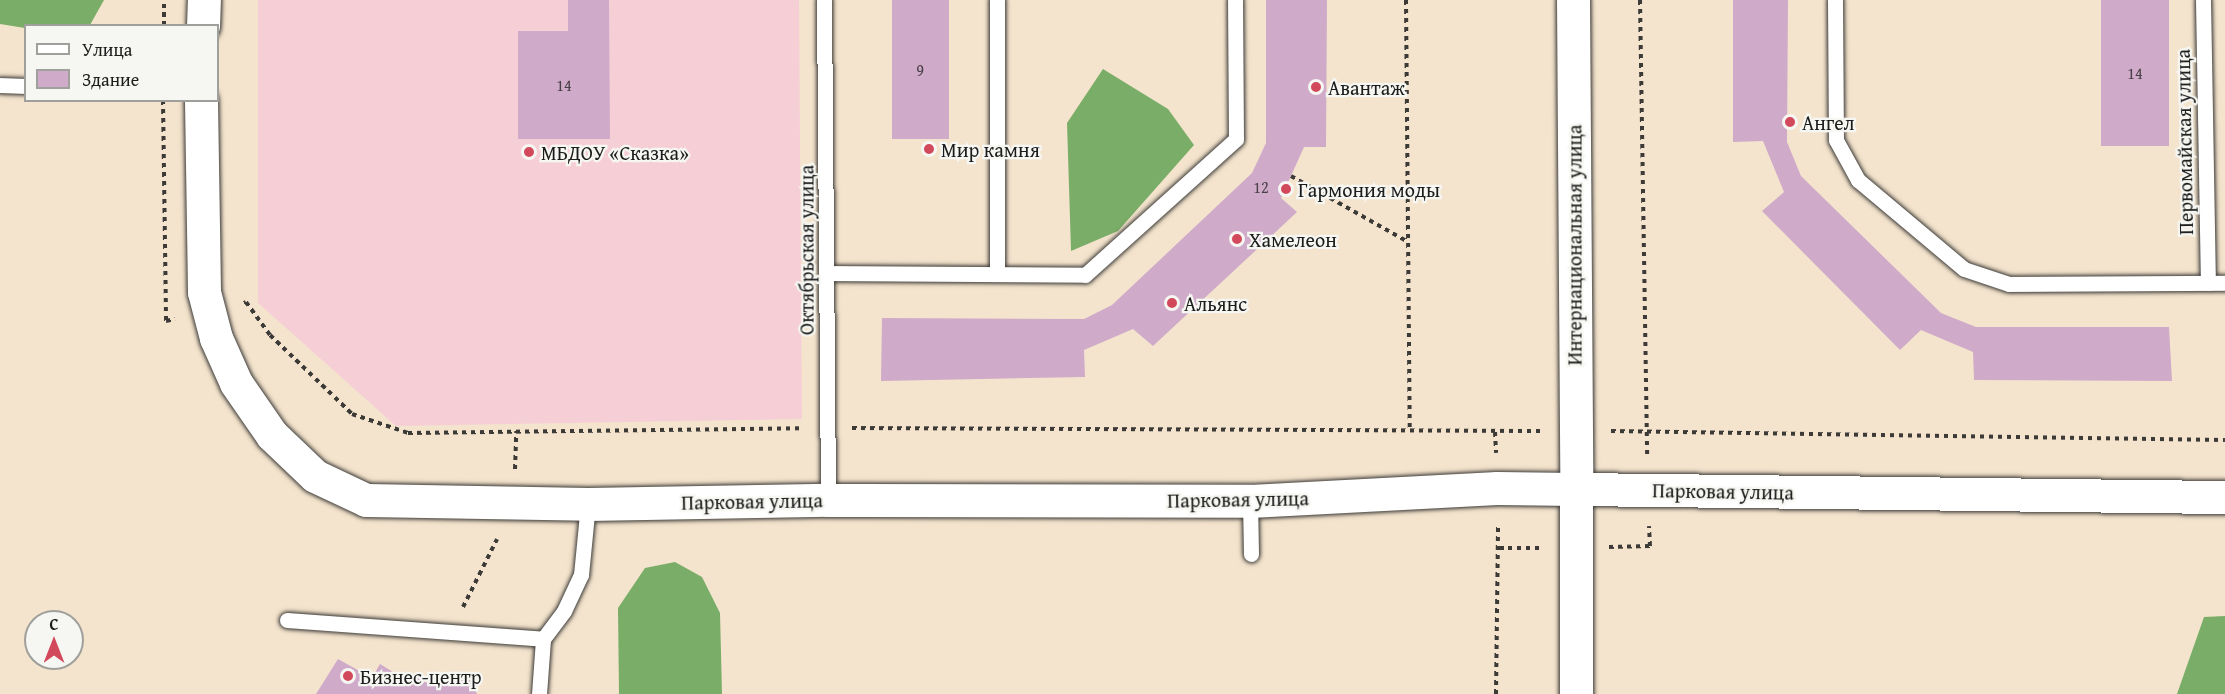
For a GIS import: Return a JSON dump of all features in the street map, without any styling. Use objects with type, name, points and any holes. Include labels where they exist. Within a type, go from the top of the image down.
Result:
[{"type":"street","points":[[203,24],[204,0]]},
{"type":"street","name":"Интернациональная улица","points":[[1573,0],[1576,694]]},
{"type":"street","name":"Парковая улица","points":[[201,102],[204,292],[216,338],[236,383],[272,435],[315,476],[366,500],[588,504],[828,500],[1250,501],[1497,489],[2225,497]]},
{"type":"lane","name":"Октябрьская улица","points":[[824,0],[828,273],[828,500]]},
{"type":"lane","points":[[997,274],[998,0]]},
{"type":"lane","points":[[828,273],[1085,275],[1236,139],[1235,0]]},
{"type":"lane","points":[[1835,0],[1836,140],[1858,180],[1964,269],[2009,284],[2225,283]]},
{"type":"lane","name":"Первомайская улица","points":[[2203,0],[2208,283]]},
{"type":"lane","points":[[0,85],[24,86]]},
{"type":"lane","points":[[1250,501],[1251,554]]},
{"type":"lane","points":[[539,694],[543,639],[564,611],[581,574],[588,504]]},
{"type":"lane","points":[[287,620],[543,639]]},
{"type":"path","points":[[164,0],[164,24]]},
{"type":"path","points":[[1406,0],[1410,430]]},
{"type":"path","points":[[1640,0],[1647,431]]},
{"type":"path","points":[[1291,177],[1408,242]]},
{"type":"path","points":[[246,302],[270,335],[352,414],[408,433],[828,428],[1495,432],[1575,430],[2225,440]]},
{"type":"path","points":[[450,633],[514,503],[516,431]]},
{"type":"path","points":[[1495,432],[1500,568],[1496,694]]},
{"type":"shaded area","name":"МБДОУ «Сказка»","points":[[258,0],[799,0],[802,419],[396,426],[258,303]]},
{"type":"green space","points":[[0,0],[104,0],[91,24],[24,24],[24,28],[0,24]]},
{"type":"green space","points":[[1103,69],[1168,109],[1194,145],[1118,231],[1071,251],[1067,123]]},
{"type":"green space","points":[[675,562],[702,577],[720,613],[722,694],[619,694],[618,608],[645,568]]},
{"type":"green space","points":[[2225,616],[2225,694],[2177,694],[2204,617]]},
{"type":"building","points":[[568,0],[609,0],[610,139],[518,139],[518,31],[568,31]]},
{"type":"building","points":[[892,0],[949,0],[949,139],[892,139]]},
{"type":"building","points":[[1266,0],[1327,0],[1326,147],[1304,147],[1281,198],[1297,212],[1153,346],[1133,329],[1084,350],[1085,377],[881,381],[882,318],[1084,319],[1112,305],[1252,173],[1266,143]]},
{"type":"building","points":[[1733,0],[1788,0],[1787,142],[1801,176],[1941,313],[1976,327],[2169,327],[2172,381],[1974,380],[1973,352],[1921,330],[1900,350],[1762,211],[1784,192],[1763,141],[1733,142]]},
{"type":"building","points":[[2101,0],[2169,0],[2169,146],[2101,146]]},
{"type":"building","name":"Бизнес-центр","points":[[338,659],[372,678],[380,664],[406,680],[411,673],[432,686],[432,680],[470,680],[477,694],[316,694]]},
{"type":"place","name":"Авантаж","points":[[1316,87]]},
{"type":"place","name":"Ангел","points":[[1790,122]]},
{"type":"place","name":"Мир камня","points":[[929,149]]},
{"type":"place","name":"МБДОУ «Сказка»","points":[[529,152]]},
{"type":"place","name":"Гармония моды","points":[[1286,189]]},
{"type":"place","name":"Хамелеон","points":[[1237,239]]},
{"type":"place","name":"Альянс","points":[[1172,303]]},
{"type":"place","name":"Бизнес-центр","points":[[348,676]]}]
